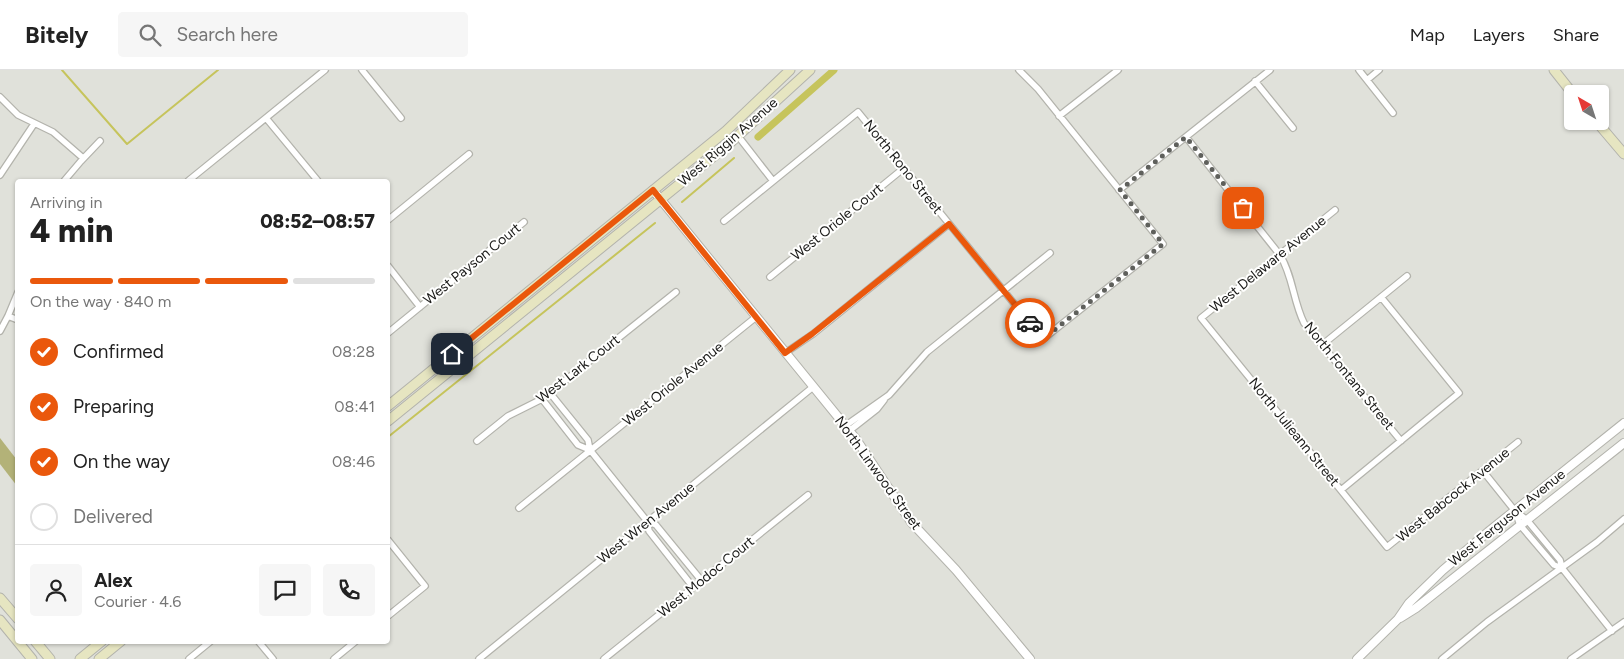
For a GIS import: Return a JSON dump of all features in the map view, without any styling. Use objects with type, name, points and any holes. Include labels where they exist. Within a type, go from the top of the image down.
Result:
[{"type":"main road","name":"West Riggin Avenue","points":[[390,405],[726,131],[790,70]]},
{"type":"main road","name":"West Riggin Avenue","points":[[390,418],[738,136],[810,70]]},
{"type":"main road","points":[[1554,70],[1566,85]]},
{"type":"main road","points":[[1604,130],[1624,154]]},
{"type":"main road","points":[[0,598],[15,616]]},
{"type":"main road","points":[[0,620],[15,638]]},
{"type":"main road","points":[[20,644],[32,659]]},
{"type":"main road","points":[[38,644],[50,659]]},
{"type":"main road","points":[[80,659],[98,644]]},
{"type":"main road","points":[[99,659],[117,644]]},
{"type":"street","points":[[190,179],[325,70]]},
{"type":"street","points":[[362,70],[401,118]]},
{"type":"street","points":[[1018,70],[1034,85],[1120,190],[1270,70]]},
{"type":"street","points":[[1059,116],[1118,70]]},
{"type":"street","points":[[1359,70],[1394,113]]},
{"type":"street","points":[[1367,80],[1379,70]]},
{"type":"street","points":[[1255,81],[1293,128]]},
{"type":"street","points":[[0,97],[13,112],[53,132],[83,158]]},
{"type":"street","name":"North Rono Street","points":[[773,181],[858,112],[1043,339],[1163,244],[1120,190]]},
{"type":"street","points":[[266,118],[316,179]]},
{"type":"street","points":[[0,175],[34,124]]},
{"type":"street","points":[[724,221],[773,181],[738,136]]},
{"type":"street","name":"North Fontana Street","points":[[1186,137],[1280,254],[1290,275],[1299,313],[1304,323],[1401,441]]},
{"type":"street","points":[[66,179],[100,141]]},
{"type":"street","points":[[390,218],[469,154]]},
{"type":"street","name":"West Oriole Court","points":[[770,277],[904,168]]},
{"type":"street","name":"North Linwood Street","points":[[653,190],[847,428],[870,459],[911,522],[956,570],[1027,658]]},
{"type":"street","name":"West Delaware Avenue","points":[[1201,318],[1335,210]]},
{"type":"street","name":"West Payson Court","points":[[390,331],[524,222]]},
{"type":"street","points":[[785,353],[812,334],[949,224]]},
{"type":"street","points":[[847,428],[877,409],[921,357],[1050,253]]},
{"type":"street","points":[[390,268],[420,306]]},
{"type":"street","points":[[1322,345],[1407,276]]},
{"type":"street","name":"West Lark Court","points":[[477,441],[508,416],[542,399],[676,292]]},
{"type":"street","points":[[1341,490],[1459,393],[1381,297]]},
{"type":"street","points":[[0,331],[15,299]]},
{"type":"street","points":[[8,316],[15,319]]},
{"type":"street","name":"West Oriole Avenue","points":[[590,450],[756,317]]},
{"type":"street","name":"North Julieann Street","points":[[1201,318],[1387,547]]},
{"type":"street","name":"West Wren Avenue","points":[[479,659],[813,387]]},
{"type":"street","points":[[550,393],[588,440],[590,450],[647,521],[656,525],[701,580]]},
{"type":"street","points":[[542,399],[578,445],[590,450]]},
{"type":"street","name":"West Ferguson Avenue","points":[[1357,659],[1398,619],[1409,602],[1432,580],[1514,511],[1624,424]]},
{"type":"street","name":"West Babcock Avenue","points":[[1387,547],[1518,442]]},
{"type":"street","name":"West Ferguson Avenue","points":[[1398,619],[1416,608],[1624,443]]},
{"type":"street","points":[[519,508],[590,450]]},
{"type":"street","points":[[1483,471],[1524,522],[1554,565],[1562,568],[1612,630]]},
{"type":"street","name":"West Modoc Court","points":[[604,659],[808,495]]},
{"type":"street","points":[[1442,659],[1487,622],[1597,542],[1624,519]]},
{"type":"street","points":[[647,521],[649,531],[693,587]]},
{"type":"street","points":[[390,542],[425,586],[390,614]]},
{"type":"street","points":[[1572,659],[1624,622]]},
{"type":"street","points":[[189,659],[207,644]]},
{"type":"street","points":[[260,644],[273,659]]},
{"type":"street","points":[[334,659],[352,644]]},
{"type":"shaded area","points":[[0,438],[15,457],[15,483],[0,464]]},
{"type":"waterway","points":[[62,70],[127,144],[218,70]]},
{"type":"waterway","points":[[758,137],[834,70]]},
{"type":"waterway","points":[[682,202],[734,158]]},
{"type":"waterway","points":[[390,435],[655,223]]},
{"type":"way so far","points":[[1030,323],[1043,339],[1163,244],[1120,190],[1186,137],[1243,208]]},
{"type":"route","points":[[452,354],[653,190],[785,353],[812,334],[949,224],[1030,323]]}]
